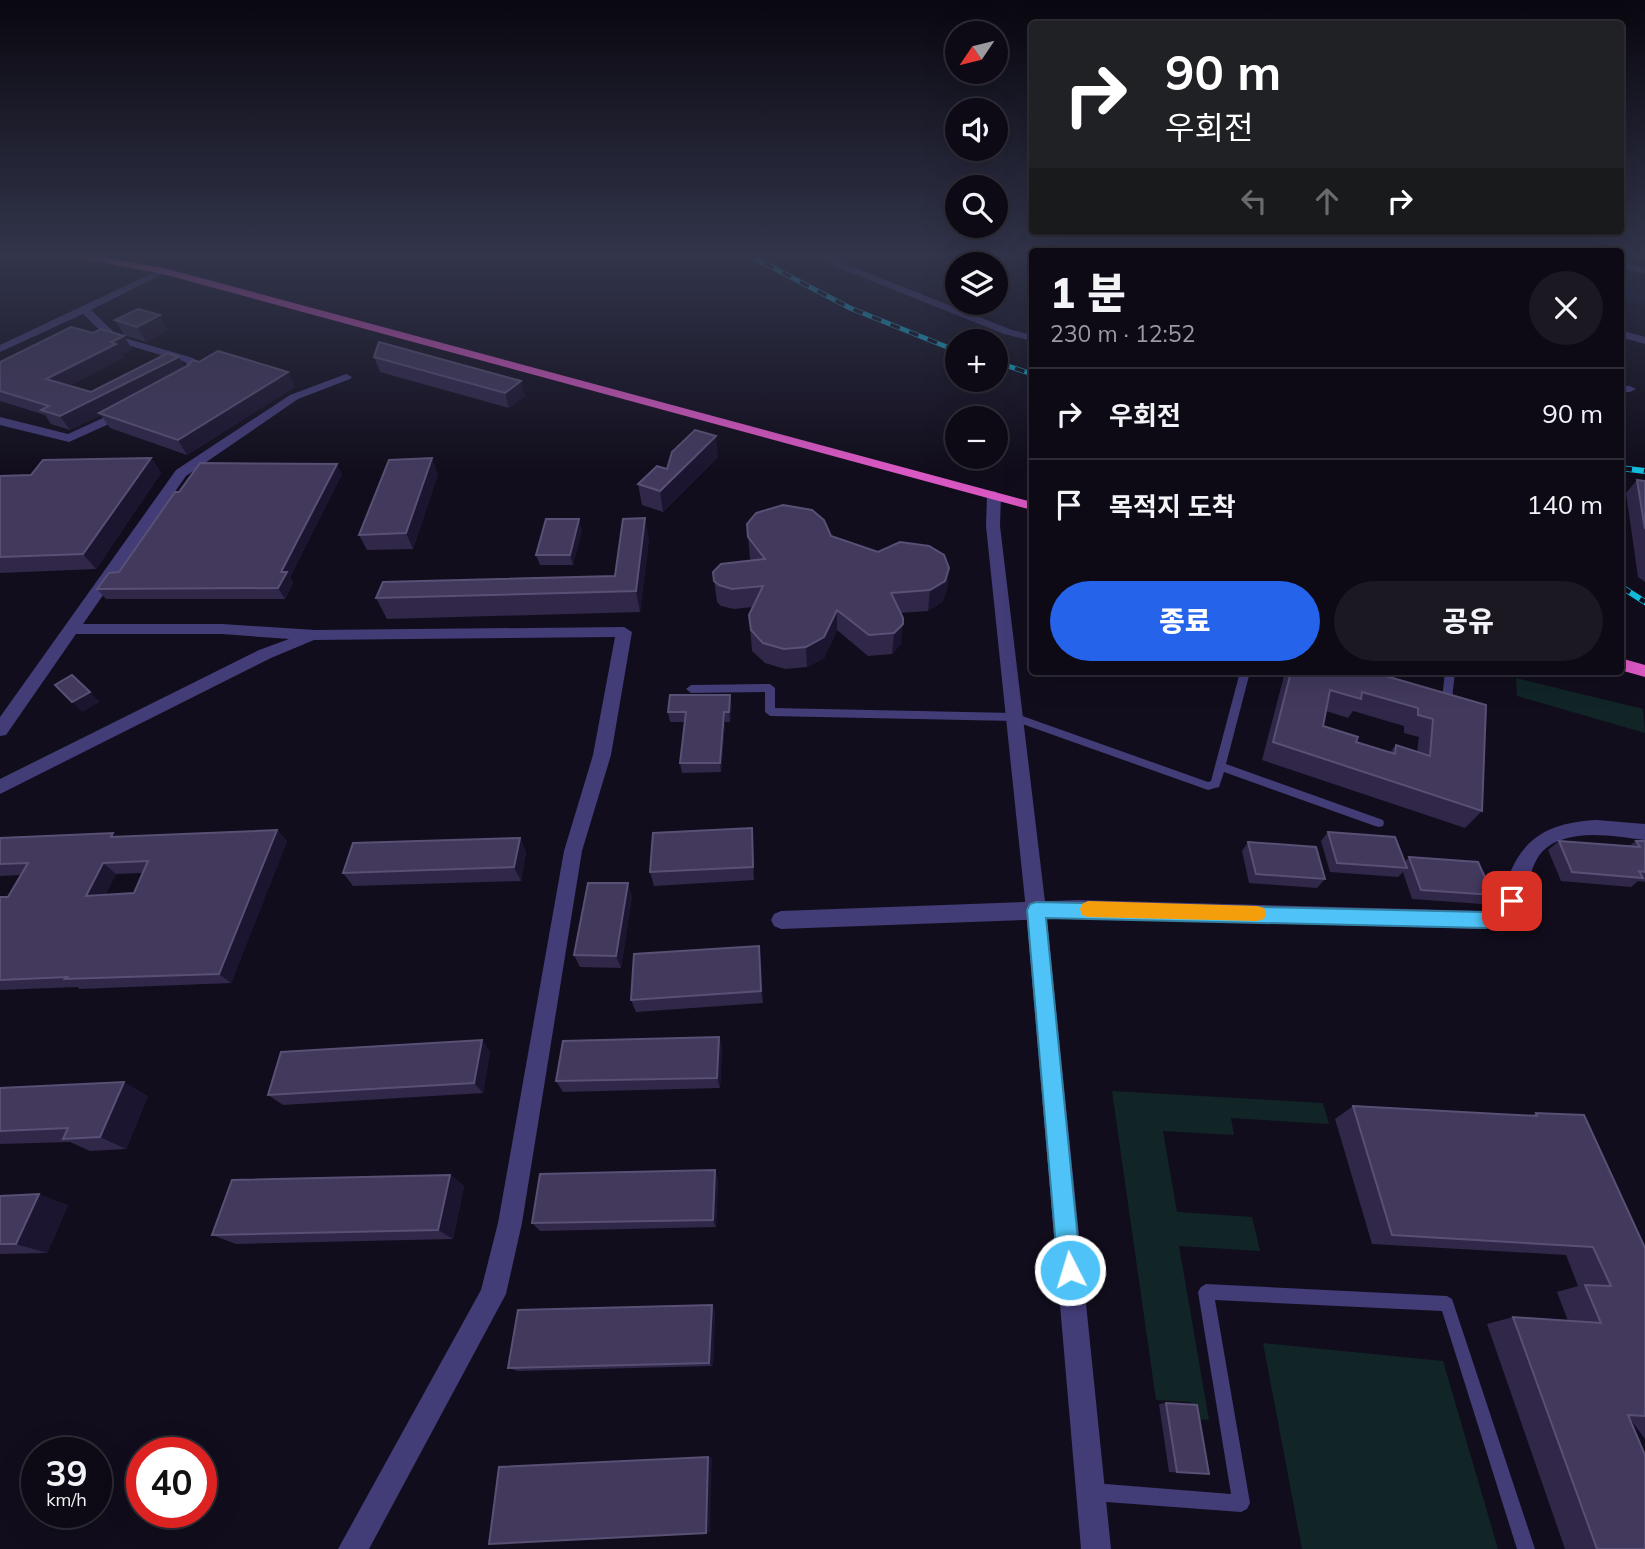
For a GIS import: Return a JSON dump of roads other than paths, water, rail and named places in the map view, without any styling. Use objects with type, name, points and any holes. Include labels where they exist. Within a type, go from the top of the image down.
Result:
[{"type":"highway","points":[[369,326],[1029,505]]},
{"type":"highway","points":[[1624,665],[1645,671]]},
{"type":"street","points":[[0,349],[48,326]]},
{"type":"street","points":[[100,326],[114,338],[189,360],[196,370],[191,376],[169,388]]},
{"type":"street","points":[[994,326],[1029,337]]},
{"type":"street","points":[[1624,334],[1645,341]]},
{"type":"street","points":[[0,730],[187,467],[294,397],[346,377]]},
{"type":"street","points":[[0,421],[69,438],[135,406]]},
{"type":"street","points":[[994,495],[993,526],[1036,910],[1096,1549]]},
{"type":"street","points":[[73,629],[222,629],[315,635],[624,632],[602,755],[573,851],[510,1223],[493,1294],[354,1549]]},
{"type":"street","points":[[0,787],[265,654],[315,635]]},
{"type":"street","points":[[781,920],[1036,910],[1486,920],[1512,901],[1517,875],[1527,854],[1551,834],[1586,826],[1645,832]]},
{"type":"lane","points":[[691,689],[770,688],[770,712],[1014,717],[1208,786],[1215,784],[1244,675]]},
{"type":"lane","points":[[1433,705],[1446,709],[1450,675]]},
{"type":"lane","points":[[1220,766],[1379,823]]},
{"type":"lane","points":[[1090,1491],[1241,1503],[1206,1292],[1447,1304],[1526,1549]]},
{"type":"railway","points":[[896,326],[945,346]]},
{"type":"railway","points":[[1008,366],[1029,373]]},
{"type":"railway","points":[[1624,468],[1645,471]]},
{"type":"railway","points":[[1624,589],[1645,602]]}]
